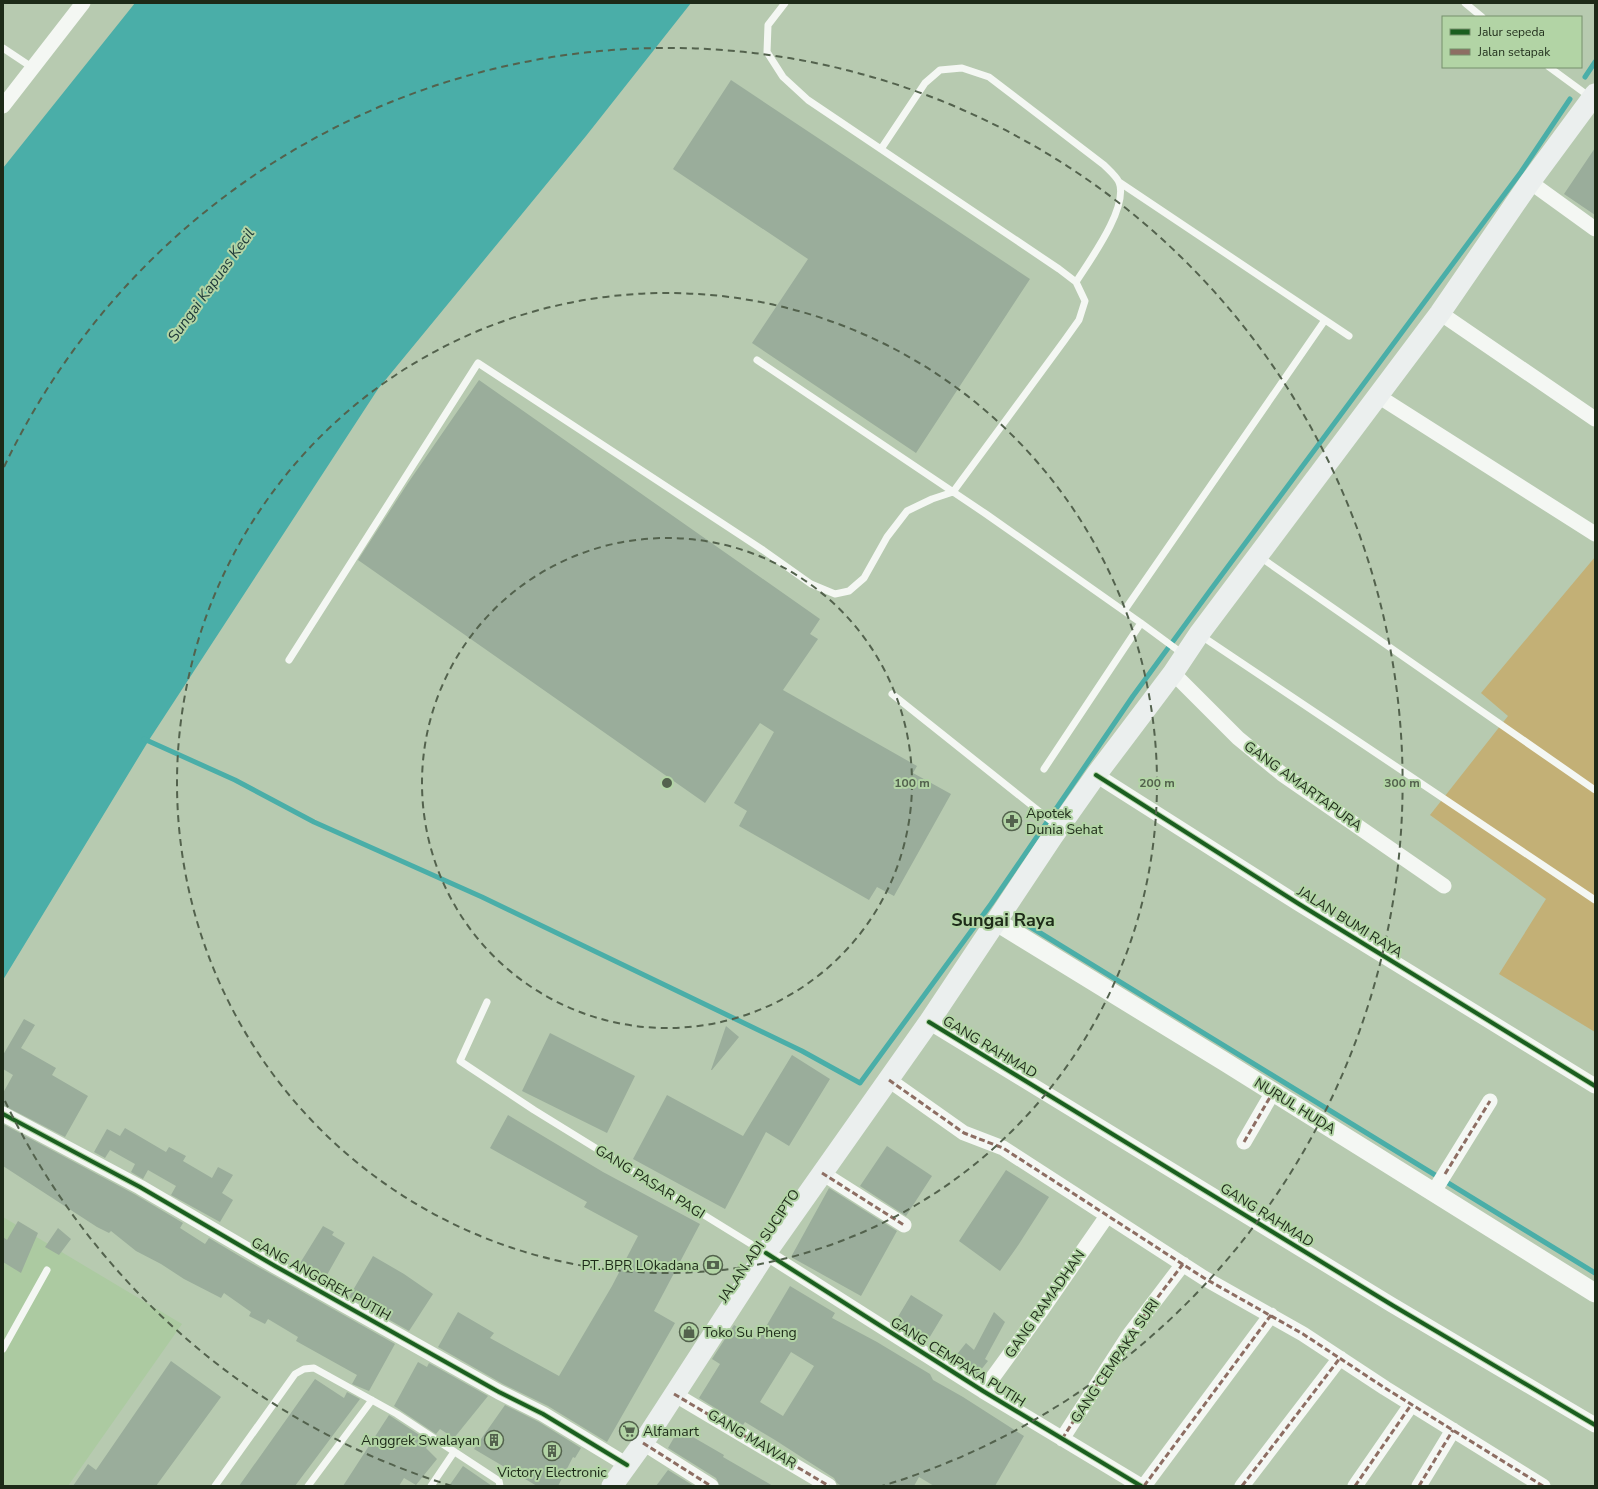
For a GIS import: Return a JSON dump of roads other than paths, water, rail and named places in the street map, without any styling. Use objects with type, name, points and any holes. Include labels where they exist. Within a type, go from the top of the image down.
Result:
[{"type":"main road","name":"JALAN ADI SUCIPTO","points":[[612,1486],[643,1443],[766,1253],[889,1080],[995,921],[1096,775],[1173,673],[1180,653],[1199,634],[1440,313],[1530,182],[1593,96]]},
{"type":"street","points":[[3,106],[83,3]]},
{"type":"street","points":[[1530,182],[1595,229]]},
{"type":"street","points":[[1440,313],[1595,419]]},
{"type":"street","points":[[1378,396],[1595,534]]},
{"type":"street","name":"GANG AMARTAPURA","points":[[1173,673],[1238,738],[1282,774],[1444,886]]},
{"type":"street","name":"JALAN BUMI RAYA","points":[[1096,775],[1306,908],[1595,1086]]},
{"type":"street","name":"NURUL HUDA","points":[[995,921],[1595,1293]]},
{"type":"street","name":"GANG RAHMAD","points":[[929,1022],[1392,1305],[1595,1425]]},
{"type":"street","points":[[889,1080],[964,1133],[1003,1148],[1204,1278],[1271,1315],[1543,1486]]},
{"type":"street","points":[[1244,1142],[1273,1092]]},
{"type":"street","points":[[1433,1193],[1490,1101]]},
{"type":"street","name":"GANG ANGGREK PUTIH","points":[[3,1114],[140,1187],[281,1270],[499,1392],[542,1414],[627,1465]]},
{"type":"street","points":[[822,1173],[904,1225]]},
{"type":"street","name":"GANG RAMADHAN","points":[[982,1391],[1107,1216]]},
{"type":"street","name":"GANG CEMPAKA PUTIH","points":[[766,1253],[982,1391],[1141,1486]]},
{"type":"street","name":"GANG CEMPAKA SURI","points":[[1062,1439],[1129,1335],[1183,1264]]},
{"type":"street","points":[[1144,1486],[1271,1315]]},
{"type":"street","points":[[1242,1486],[1340,1358]]},
{"type":"street","name":"GANG MAWAR","points":[[674,1394],[829,1486]]},
{"type":"street","points":[[1355,1486],[1412,1404]]},
{"type":"street","points":[[1419,1486],[1453,1430]]},
{"type":"street","points":[[643,1443],[711,1486]]},
{"type":"lane","points":[[289,660],[478,363],[763,550],[811,584],[835,594],[849,591],[864,578],[887,536],[907,511],[932,499],[953,492],[1079,320],[1085,301],[1076,282],[1059,269],[808,100],[783,77],[767,52],[768,25],[784,3]]},
{"type":"lane","points":[[1465,3],[1481,16]]},
{"type":"lane","points":[[3,48],[33,68]]},
{"type":"lane","points":[[881,149],[925,83],[940,70],[962,68],[989,77],[1104,165],[1119,182],[1349,336]]},
{"type":"lane","points":[[1551,68],[1593,96]]},
{"type":"lane","points":[[1076,282],[1110,227],[1120,201],[1119,182]]},
{"type":"lane","points":[[1124,610],[1325,320]]},
{"type":"lane","points":[[757,360],[953,492],[1124,610],[1180,653]]},
{"type":"lane","points":[[1258,556],[1595,790]]},
{"type":"lane","points":[[1044,769],[1141,623]]},
{"type":"lane","points":[[1199,634],[1595,900]]},
{"type":"lane","points":[[892,694],[1055,824]]},
{"type":"lane","name":"GANG PASAR PAGI","points":[[487,1002],[460,1062],[534,1110],[766,1253]]},
{"type":"lane","points":[[3,1349],[47,1270]]},
{"type":"lane","points":[[215,1486],[295,1374],[314,1368],[397,1414],[499,1481],[500,1486]]},
{"type":"lane","points":[[308,1486],[372,1400]]},
{"type":"lane","points":[[431,1486],[454,1452]]},
{"type":"water","name":"Sungai Kapuas Kecil","points":[[135,3],[691,3],[586,136],[378,389],[149,740],[3,980],[3,168]]},
{"type":"waterway","points":[[1585,77],[1595,62]]},
{"type":"waterway","points":[[144,739],[235,780],[314,822],[482,897],[802,1051],[860,1083],[991,904],[1133,696],[1521,172],[1570,99]]},
{"type":"waterway","points":[[1024,923],[1595,1273]]},
{"type":"place","name":"Apotek Dunia Sehat","points":[[1012,821]]},
{"type":"place","name":"PT. BPR LOkadana","points":[[713,1265]]},
{"type":"place","name":"Toko Su Pheng","points":[[689,1332]]},
{"type":"place","name":"Alfamart","points":[[629,1431]]},
{"type":"place","name":"Anggrek Swalayan","points":[[494,1440]]},
{"type":"place","name":"Victory Electronic","points":[[552,1451]]},
{"type":"district","name":"Sungai Raya","points":[[1003,920]]}]
